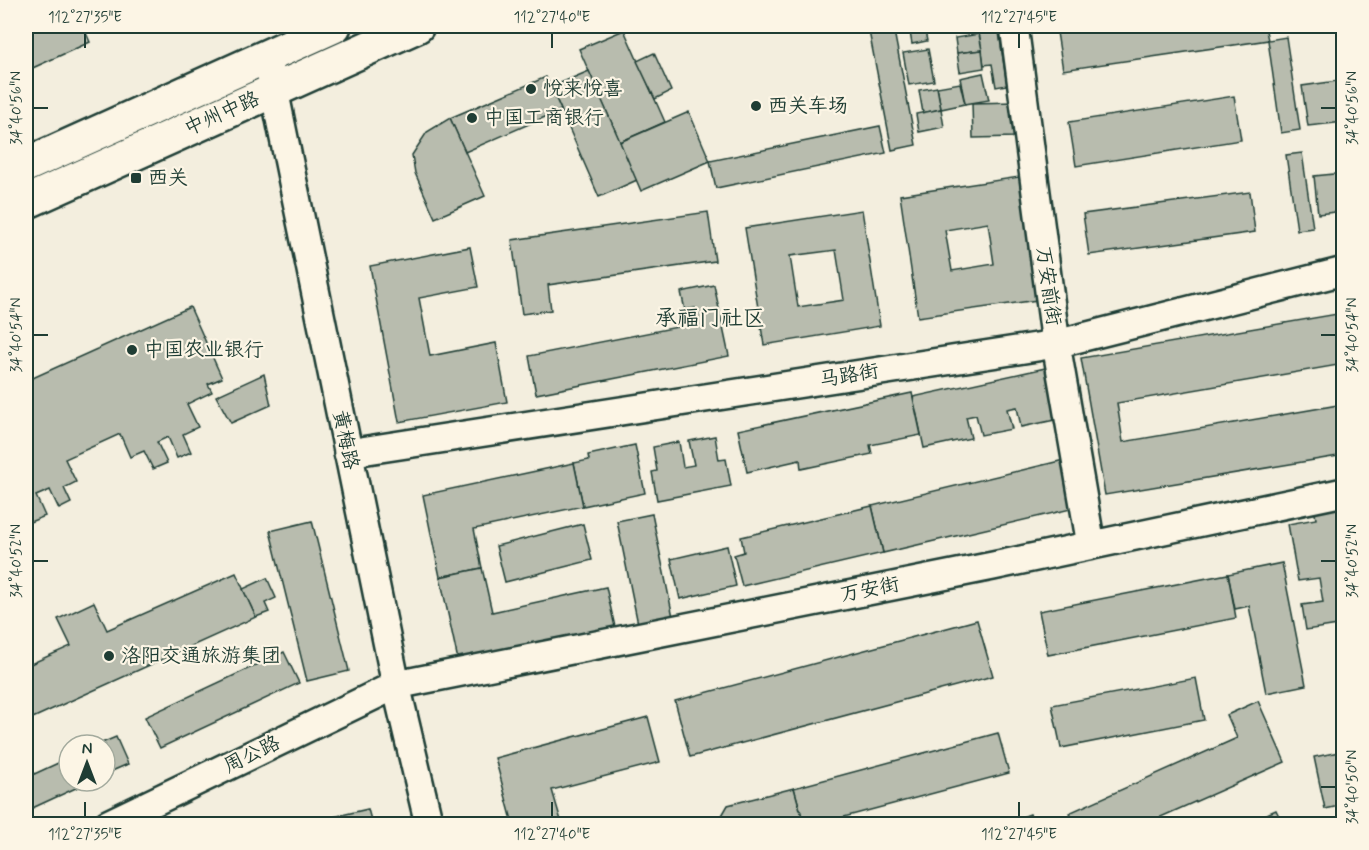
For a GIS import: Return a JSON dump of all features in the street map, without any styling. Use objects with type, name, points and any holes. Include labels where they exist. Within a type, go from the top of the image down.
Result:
[{"type":"main road","name":"中州中路","points":[[26,165],[267,54],[334,26]]},
{"type":"main road","name":"中州中路","points":[[26,202],[417,26]]},
{"type":"street","name":"万安前街","points":[[1014,26],[1056,344],[1091,545]]},
{"type":"street","name":"黄梅路","points":[[267,54],[396,685],[429,825]]},
{"type":"street","name":"马路街","points":[[348,453],[1056,344],[1344,271]]},
{"type":"street","name":"万安街","points":[[396,685],[1344,492]]},
{"type":"street","name":"周公路","points":[[108,825],[396,685]]},
{"type":"building","points":[[33,26],[83,26],[90,42],[26,71],[26,29]]},
{"type":"building","points":[[868,26],[893,26],[916,145],[892,150]]},
{"type":"building","points":[[909,26],[924,26],[927,41],[912,44]]},
{"type":"building","points":[[924,26],[966,26],[926,34]]},
{"type":"building","points":[[978,26],[998,26],[1007,85],[996,87],[992,64],[984,65]]},
{"type":"building","points":[[1056,26],[1265,26],[1268,40],[1063,70]]},
{"type":"building","points":[[1291,26],[1328,26],[1291,30]]},
{"type":"building","points":[[624,30],[665,122],[620,142],[579,49]]},
{"type":"building","points":[[979,34],[982,50],[957,53],[955,38]]},
{"type":"building","points":[[1286,37],[1300,130],[1281,133],[1268,40]]},
{"type":"building","points":[[928,49],[934,81],[909,85],[903,53]]},
{"type":"building","points":[[982,50],[984,68],[960,72],[957,53]]},
{"type":"building","points":[[654,53],[671,91],[655,99],[637,61]]},
{"type":"building","points":[[589,71],[637,180],[599,197],[551,87]]},
{"type":"building","points":[[983,73],[989,100],[965,104],[960,78]]},
{"type":"building","points":[[546,77],[561,110],[465,152],[450,118]]},
{"type":"building","points":[[1344,80],[1344,122],[1308,126],[1302,86]]},
{"type":"building","points":[[960,83],[965,104],[941,109],[937,87]]},
{"type":"building","points":[[937,87],[941,109],[923,113],[919,90]]},
{"type":"building","points":[[1234,96],[1241,140],[1076,166],[1069,122]]},
{"type":"building","points":[[1015,102],[1016,137],[973,138],[972,103]]},
{"type":"building","points":[[941,109],[944,127],[919,132],[916,114]]},
{"type":"building","points":[[689,112],[710,161],[641,191],[620,142]]},
{"type":"building","points":[[450,118],[485,196],[435,218],[415,173],[412,155],[427,132]]},
{"type":"building","points":[[880,126],[886,153],[716,188],[710,161]]},
{"type":"building","points":[[1302,153],[1313,228],[1297,230],[1286,155]]},
{"type":"building","points":[[1344,173],[1344,211],[1318,214],[1314,176]]},
{"type":"building","points":[[1019,177],[1037,300],[918,317],[900,195]],"holes":[[[988,223],[994,264],[952,271],[945,230]]]},
{"type":"building","points":[[1250,192],[1255,232],[1089,255],[1083,214]]},
{"type":"building","points":[[862,210],[880,326],[764,345],[745,228]],"holes":[[[836,250],[844,300],[798,307],[790,256]]]},
{"type":"building","points":[[708,212],[715,261],[548,285],[551,310],[522,314],[512,240]]},
{"type":"building","points":[[470,247],[478,287],[419,298],[430,356],[496,343],[507,402],[399,422],[370,266]]},
{"type":"building","points":[[714,285],[729,356],[536,394],[529,356],[698,323],[695,308],[685,310],[681,292]]},
{"type":"building","points":[[190,307],[222,378],[208,384],[212,392],[187,404],[198,427],[183,434],[191,452],[177,458],[168,437],[157,442],[167,463],[153,469],[144,451],[130,457],[120,434],[65,459],[76,482],[64,488],[71,503],[59,509],[50,490],[36,496],[45,516],[30,522],[26,511],[26,381]]},
{"type":"building","points":[[1337,314],[1344,364],[1117,403],[1123,442],[1344,404],[1344,455],[1105,495],[1081,358]]},
{"type":"building","points":[[1050,367],[1060,419],[1021,427],[1017,407],[1007,409],[1012,429],[981,435],[976,415],[966,417],[971,438],[924,448],[913,397]]},
{"type":"building","points":[[264,374],[271,405],[231,423],[216,396]]},
{"type":"building","points":[[912,393],[921,435],[870,445],[872,454],[801,469],[800,460],[747,472],[738,430]]},
{"type":"building","points":[[715,436],[719,460],[726,459],[731,486],[657,500],[652,472],[657,471],[653,447],[679,442],[683,467],[694,465],[689,441]]},
{"type":"building","points":[[635,445],[645,493],[583,506],[574,463],[589,460],[588,455]]},
{"type":"building","points":[[1064,460],[1075,508],[883,553],[872,506]]},
{"type":"building","points":[[574,463],[583,506],[474,529],[482,568],[440,577],[423,495]]},
{"type":"building","points":[[1340,499],[1344,523],[1344,624],[1306,630],[1302,605],[1323,602],[1319,578],[1298,581],[1288,524],[1316,519],[1313,503]]},
{"type":"building","points":[[872,506],[883,553],[742,586],[734,555],[744,552],[741,537]]},
{"type":"building","points":[[652,514],[673,617],[638,624],[617,521]]},
{"type":"building","points":[[312,521],[349,671],[307,681],[270,531]]},
{"type":"building","points":[[583,524],[592,560],[505,582],[496,546]]},
{"type":"building","points":[[727,546],[736,586],[680,599],[671,559]]},
{"type":"building","points":[[1282,563],[1306,685],[1266,693],[1249,606],[1235,609],[1228,574]]},
{"type":"building","points":[[482,568],[492,612],[606,587],[615,627],[458,660],[440,577]]},
{"type":"building","name":"洛阳交通旅游集团","points":[[236,573],[256,617],[26,721],[26,666],[71,646],[58,619],[94,602],[107,630]]},
{"type":"building","points":[[1228,574],[1236,618],[1048,655],[1039,611]]},
{"type":"building","points":[[267,578],[276,598],[265,603],[269,612],[256,617],[243,589]]},
{"type":"building","points":[[977,620],[993,676],[690,757],[675,701]]},
{"type":"building","points":[[284,652],[299,683],[160,748],[145,717]]},
{"type":"building","points":[[1196,678],[1204,720],[1061,748],[1052,705]]},
{"type":"building","points":[[1258,701],[1285,762],[1145,824],[1075,824],[1069,813],[1237,738],[1227,715]]},
{"type":"building","points":[[648,717],[660,762],[552,790],[562,824],[513,824],[495,758]]},
{"type":"building","points":[[998,733],[1009,773],[818,824],[804,824],[794,788]]},
{"type":"building","points":[[117,739],[128,764],[117,769]]},
{"type":"building","points":[[1344,751],[1344,805],[1325,809],[1314,757]]},
{"type":"building","points":[[57,764],[57,793],[65,793],[26,811],[26,770],[30,776]]},
{"type":"building","points":[[794,788],[804,824],[717,824],[728,805]]},
{"type":"building","points":[[368,809],[372,824],[303,824]]},
{"type":"building","points":[[1276,810],[1283,824],[1244,824]]},
{"type":"building","points":[[1030,814],[1034,824],[1004,824]]},
{"type":"place","name":"悦来悦喜","points":[[531,89]]},
{"type":"place","name":"西关车场","points":[[756,106]]},
{"type":"place","name":"中国工商银行","points":[[472,118]]},
{"type":"place","name":"西关","points":[[136,178]]},
{"type":"place","name":"中国农业银行","points":[[132,350]]},
{"type":"place","name":"洛阳交通旅游集团","points":[[109,656]]},
{"type":"district","name":"承福门社区","points":[[710,319]]}]
